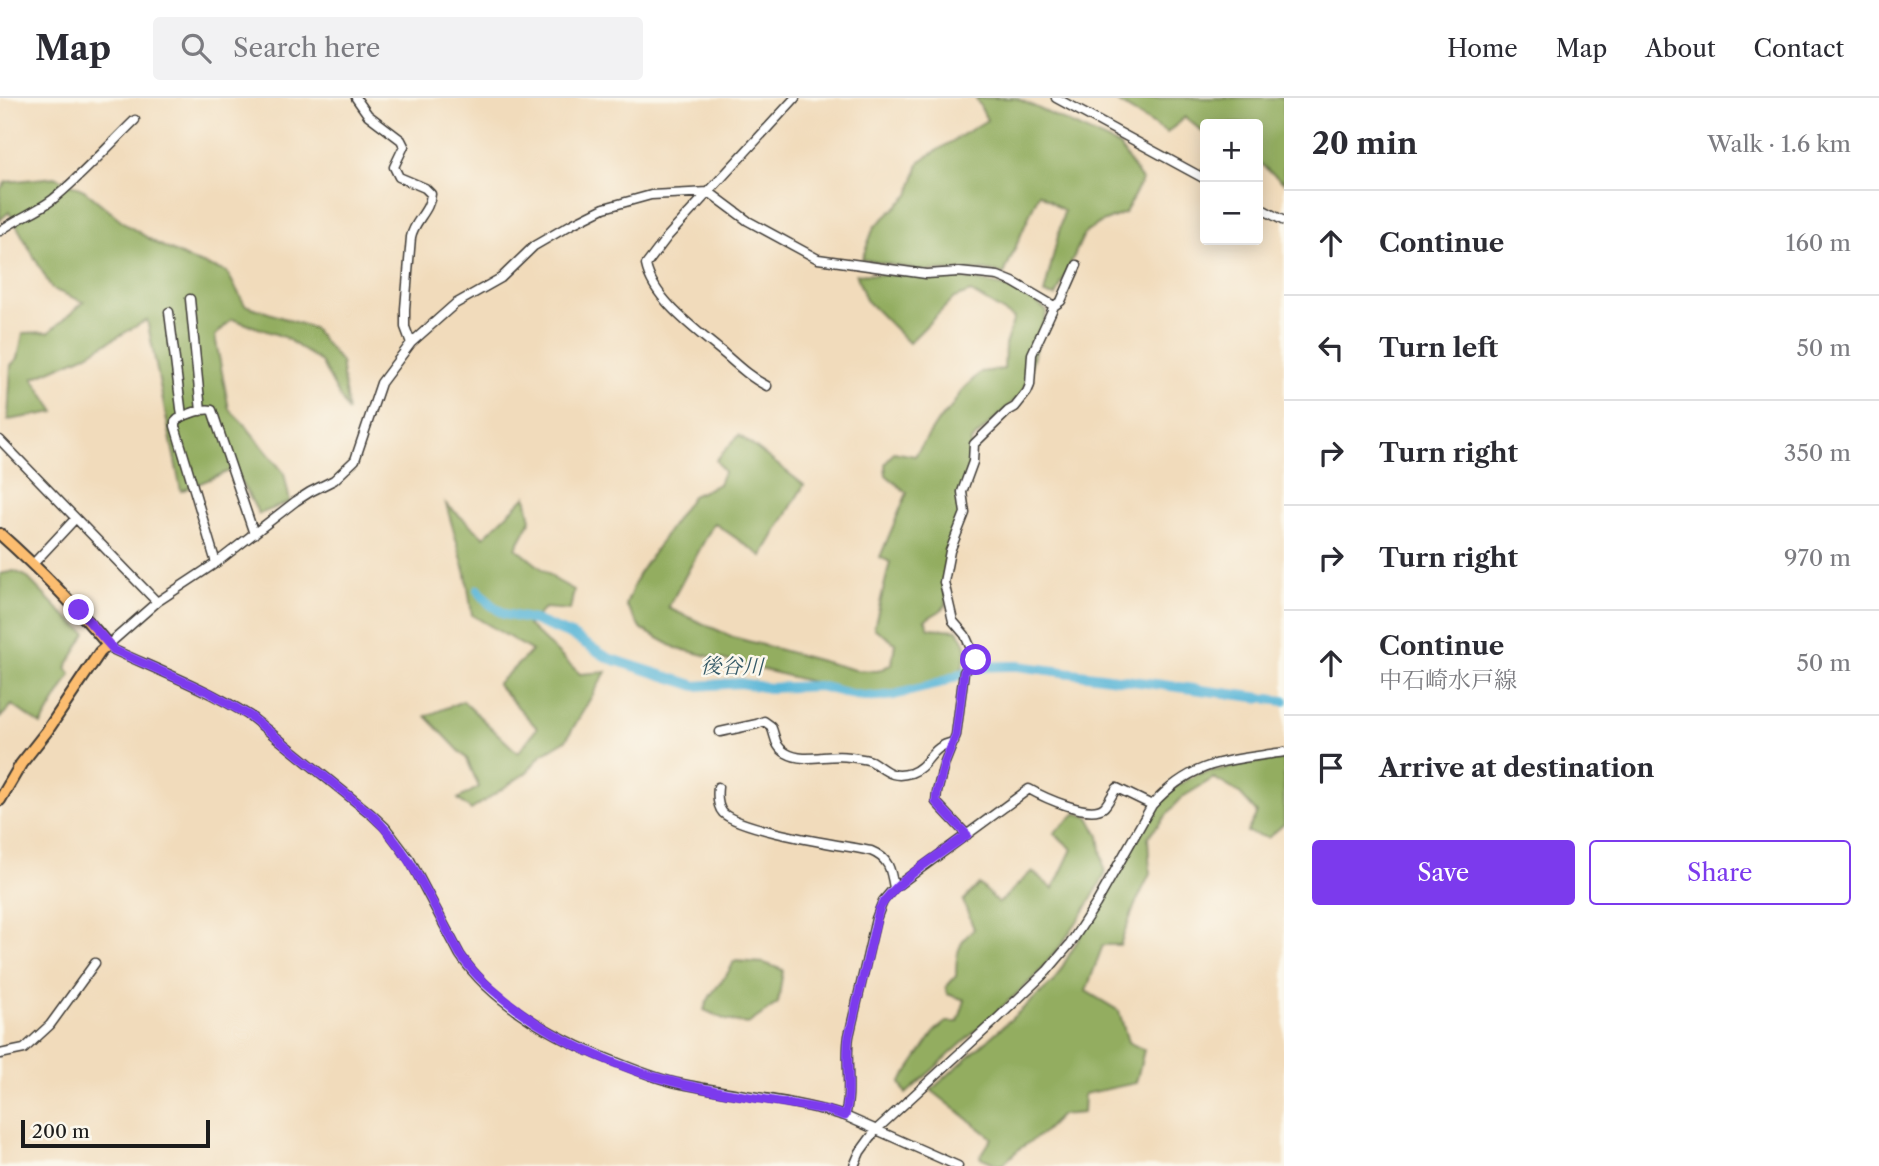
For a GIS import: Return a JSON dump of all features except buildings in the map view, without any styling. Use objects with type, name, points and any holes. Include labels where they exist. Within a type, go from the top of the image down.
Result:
[{"type":"main road","points":[[0,534],[79,610],[108,645],[100,652],[47,731],[21,764],[0,800]]},
{"type":"street","points":[[356,98],[368,115],[401,139],[404,146],[394,167],[399,177],[425,188],[431,194],[430,204],[413,228],[411,237],[405,309],[405,327],[411,343]]},
{"type":"street","points":[[767,386],[754,379],[680,315],[663,298],[643,266],[796,98]]},
{"type":"street","points":[[1056,98],[1200,176]]},
{"type":"street","points":[[0,231],[48,203],[135,120]]},
{"type":"street","points":[[958,1166],[826,1110],[662,1079],[574,1045],[534,1021],[494,992],[469,968],[410,860],[385,827],[371,814],[250,716],[208,692],[124,655],[108,645],[156,602],[216,563],[296,500],[334,480],[355,460],[381,383],[411,343],[455,304],[501,278],[534,246],[604,208],[651,195],[709,192],[748,221],[818,259],[926,274],[959,272],[998,276],[1054,306]]},
{"type":"street","points":[[1263,210],[1284,221]]},
{"type":"street","points":[[967,835],[936,802],[944,765],[954,742],[964,672],[970,663],[976,660],[965,635],[953,621],[944,582],[950,551],[965,513],[962,492],[973,462],[974,444],[1015,407],[1027,392],[1030,386],[1032,354],[1077,265]]},
{"type":"street","points":[[190,299],[201,411]]},
{"type":"street","points":[[169,312],[182,416]]},
{"type":"street","points":[[216,563],[175,426],[175,422],[182,416],[212,410],[254,534]]},
{"type":"street","points":[[0,440],[156,602]]},
{"type":"street","points":[[33,564],[75,519]]},
{"type":"street","points":[[720,732],[764,721],[771,726],[778,748],[798,759],[824,756],[869,760],[883,771],[895,775],[917,770],[939,748],[954,742]]},
{"type":"street","points":[[854,1166],[876,1130],[998,1018],[1047,971],[1070,944],[1152,805],[1168,788],[1195,771],[1217,763],[1284,752]]},
{"type":"street","points":[[718,787],[717,800],[722,811],[736,820],[808,840],[881,855],[890,868],[894,888]]},
{"type":"street","points":[[845,1116],[848,1105],[846,1052],[849,1036],[876,919],[883,901],[894,888],[1029,789],[1055,802],[1097,811],[1103,808],[1117,789],[1152,805]]},
{"type":"street","points":[[0,1054],[24,1049],[50,1025],[95,963]]},
{"type":"green space","points":[[976,98],[1016,98],[1119,146],[1142,180],[1125,213],[1100,223],[1084,234],[1056,296],[1044,294],[1064,211],[1039,193],[1004,274],[984,270],[924,271],[862,259],[874,227],[909,195],[920,161],[987,120]]},
{"type":"green space","points":[[1111,98],[1284,98],[1284,183],[1263,166],[1263,119],[1200,119],[1200,130],[1185,117],[1167,133]]},
{"type":"green space","points":[[55,177],[84,190],[127,225],[158,244],[191,260],[227,272],[245,305],[313,328],[341,362],[348,412],[321,362],[284,337],[232,319],[215,336],[229,409],[284,473],[290,502],[259,514],[234,469],[181,491],[147,320],[84,356],[33,378],[55,412],[8,420],[11,365],[18,358],[23,333],[49,332],[84,302],[52,289],[9,212],[0,220],[0,189],[6,182]]},
{"type":"green space","points":[[856,274],[942,277],[985,282],[1025,295],[1047,311],[1023,393],[971,441],[961,512],[947,550],[946,605],[925,620],[929,628],[957,630],[967,650],[961,671],[929,683],[870,695],[676,648],[641,629],[626,605],[638,575],[692,496],[719,484],[724,472],[716,460],[739,435],[804,485],[762,556],[714,523],[668,608],[733,637],[855,670],[878,671],[892,664],[895,643],[874,628],[890,562],[880,557],[907,493],[886,475],[885,464],[894,452],[915,456],[963,389],[981,372],[1004,369],[1005,345],[1014,318],[971,292],[954,298],[909,343],[866,300]]},
{"type":"green space","points":[[526,496],[531,520],[516,548],[556,580],[574,590],[570,610],[545,608],[528,625],[580,674],[606,672],[566,740],[541,755],[527,772],[471,810],[458,799],[479,787],[467,759],[426,716],[463,701],[518,753],[537,728],[497,684],[532,651],[472,615],[466,574],[446,504],[484,537]]},
{"type":"green space","points":[[14,571],[26,576],[86,633],[66,668],[71,674],[41,725],[12,705],[0,718],[0,574]]},
{"type":"green space","points":[[1269,760],[1284,760],[1284,824],[1268,838],[1247,832],[1257,813],[1239,793],[1214,778],[1181,798],[1148,837],[1150,874],[1120,945],[1103,945],[1086,991],[1119,1011],[1128,1042],[1144,1050],[1136,1083],[1084,1094],[1083,1113],[1061,1115],[1001,1166],[980,1157],[992,1138],[931,1090],[1054,981],[1154,809],[1174,788],[1197,774]]},
{"type":"green space","points":[[1076,813],[1089,817],[1099,836],[1105,875],[1086,908],[1035,977],[906,1094],[900,1083],[936,1030],[946,1022],[958,1022],[965,1000],[947,994],[946,987],[956,976],[957,956],[961,945],[974,929],[963,901],[979,884],[999,903],[1032,871],[1053,889],[1072,849],[1054,833]]},
{"type":"green space","points":[[734,961],[764,963],[783,970],[778,1003],[748,1024],[726,1020],[704,1010],[710,996],[727,975]]},
{"type":"waterway","name":"後谷川","points":[[478,590],[490,604],[504,614],[534,620],[573,636],[608,658],[696,686],[740,683],[769,688],[819,686],[876,697],[934,685],[961,674]]},
{"type":"waterway","name":"後谷川","points":[[967,671],[986,667],[1018,666],[1262,698]]},
{"type":"waterway","name":"後谷川","points":[[1269,699],[1284,701]]},
{"type":"route","points":[[79,610],[114,650],[208,692],[250,716],[371,814],[385,827],[410,860],[469,968],[494,992],[555,1035],[592,1053],[662,1079],[826,1110],[845,1116],[848,1105],[846,1052],[879,910],[894,888],[967,835],[936,802],[944,765],[956,735],[964,672],[970,663],[976,660]]}]
